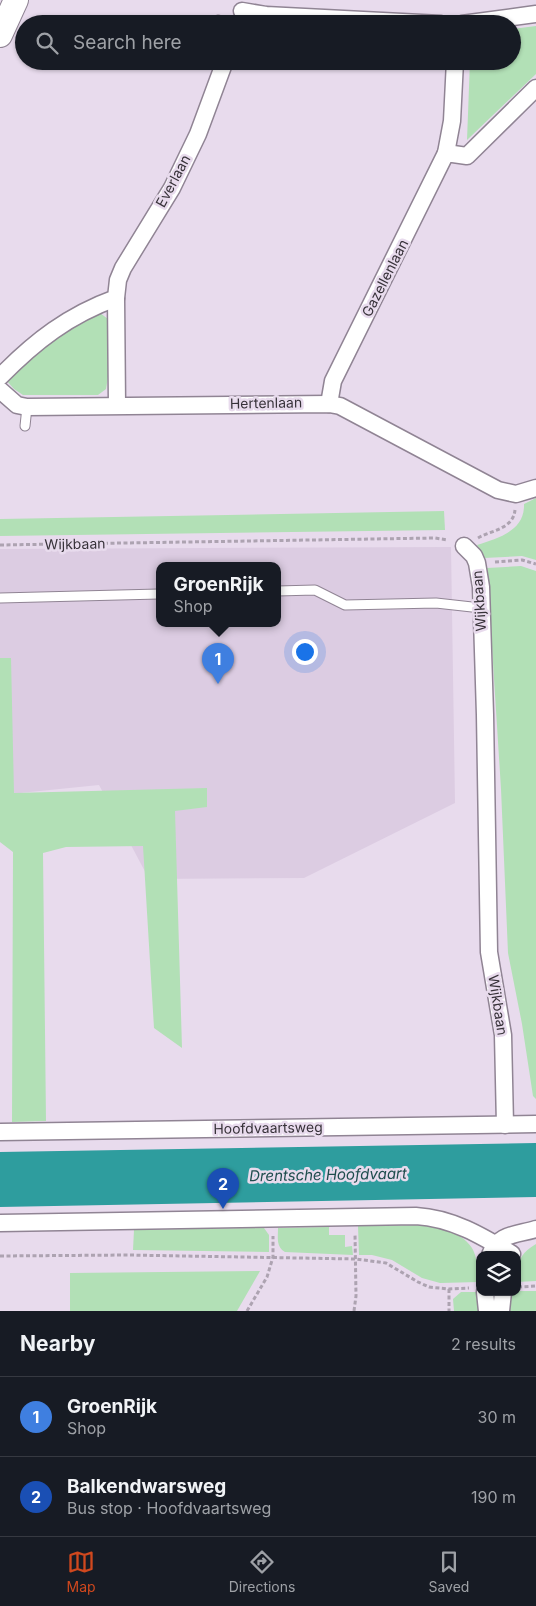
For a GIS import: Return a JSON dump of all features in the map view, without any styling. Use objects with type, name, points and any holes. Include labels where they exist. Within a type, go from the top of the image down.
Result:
[{"type":"street","points":[[0,34],[16,0]]},
{"type":"street","points":[[241,12],[276,15]]},
{"type":"street","points":[[521,16],[536,14]]},
{"type":"street","name":"Everlaan","points":[[117,405],[116,298],[118,280],[172,188],[198,134],[222,70]]},
{"type":"street","name":"Gazellenlaan","points":[[329,404],[333,381],[446,154],[452,121],[454,70]]},
{"type":"street","points":[[446,154],[467,156],[536,88]]},
{"type":"street","points":[[0,376],[24,352],[47,334],[96,305],[116,298]]},
{"type":"street","points":[[0,390],[17,405],[27,407]]},
{"type":"street","name":"Hertenlaan","points":[[27,407],[329,404],[340,406],[498,490],[516,494]]},
{"type":"street","points":[[516,494],[536,488]]},
{"type":"street","name":"Wijkbaan","points":[[464,546],[474,556],[481,587],[489,952],[504,1035],[506,1125]]},
{"type":"street","name":"Hoofdvaartsweg","points":[[0,1132],[536,1124]]},
{"type":"street","points":[[0,1223],[416,1216],[432,1217],[459,1225],[493,1249],[507,1236],[532,1230]]},
{"type":"street","points":[[515,1251],[532,1230]]},
{"type":"street","points":[[482,1296],[487,1311]]},
{"type":"street","points":[[501,1311],[503,1296]]},
{"type":"lane","points":[[25,426],[27,407]]},
{"type":"lane","points":[[281,591],[315,590],[345,605],[436,603],[481,608]]},
{"type":"lane","points":[[0,598],[156,594]]},
{"type":"path","points":[[464,546],[509,523],[514,514],[516,494]]},
{"type":"path","name":"Wijkbaan","points":[[0,545],[435,538],[452,541],[464,546]]},
{"type":"path","points":[[476,563],[522,560],[536,564]]},
{"type":"path","points":[[354,1311],[356,1296],[355,1228]]},
{"type":"path","points":[[0,1256],[128,1255],[356,1259],[386,1264],[429,1287],[476,1290]]},
{"type":"path","points":[[247,1311],[267,1277],[273,1257]]},
{"type":"path","points":[[521,1287],[536,1286]]},
{"type":"path","points":[[449,1289],[449,1311]]},
{"type":"shaded area","points":[[536,26],[536,74],[467,140],[470,70],[521,70],[521,28]]},
{"type":"shaded area","points":[[100,313],[108,319],[108,377],[106,389],[98,395],[23,395],[6,380],[70,327]]},
{"type":"shaded area","points":[[536,498],[536,560],[522,556],[484,558],[477,545],[509,532],[520,521],[524,504]]},
{"type":"shaded area","points":[[444,511],[445,530],[0,536],[0,519]]},
{"type":"shaded area","points":[[451,547],[455,803],[304,878],[149,879],[99,785],[0,795],[0,549]]},
{"type":"shaded area","points":[[521,566],[536,571],[536,1099],[533,1096],[522,1024],[508,953],[501,789],[487,568]]},
{"type":"shaded area","points":[[0,658],[11,658],[14,793],[207,788],[207,807],[175,811],[182,1048],[154,1028],[143,846],[66,847],[43,853],[46,1121],[12,1122],[13,852],[0,842]]},
{"type":"shaded area","points":[[425,1225],[457,1234],[474,1251],[476,1282],[440,1283],[422,1278],[392,1260],[372,1255],[359,1255],[358,1226]]},
{"type":"shaded area","points":[[329,1227],[329,1235],[345,1235],[345,1247],[352,1246],[353,1255],[285,1252],[280,1248],[278,1228]]},
{"type":"shaded area","points":[[264,1228],[269,1235],[269,1252],[133,1250],[134,1230]]},
{"type":"shaded area","points":[[536,1244],[536,1281],[521,1282],[521,1258]]},
{"type":"shaded area","points":[[260,1271],[237,1311],[70,1311],[70,1273]]},
{"type":"shaded area","points":[[521,1291],[536,1291],[536,1311],[508,1311],[509,1296],[521,1296]]},
{"type":"shaded area","points":[[461,1292],[476,1292],[478,1311],[454,1311],[453,1299]]},
{"type":"water","name":"Drentsche Hoofdvaart","points":[[536,1143],[536,1197],[0,1207],[0,1152]]},
{"type":"place","name":"GroenRijk","points":[[218,684]]},
{"type":"place","name":"Balkendwarsweg","points":[[223,1209]]}]
